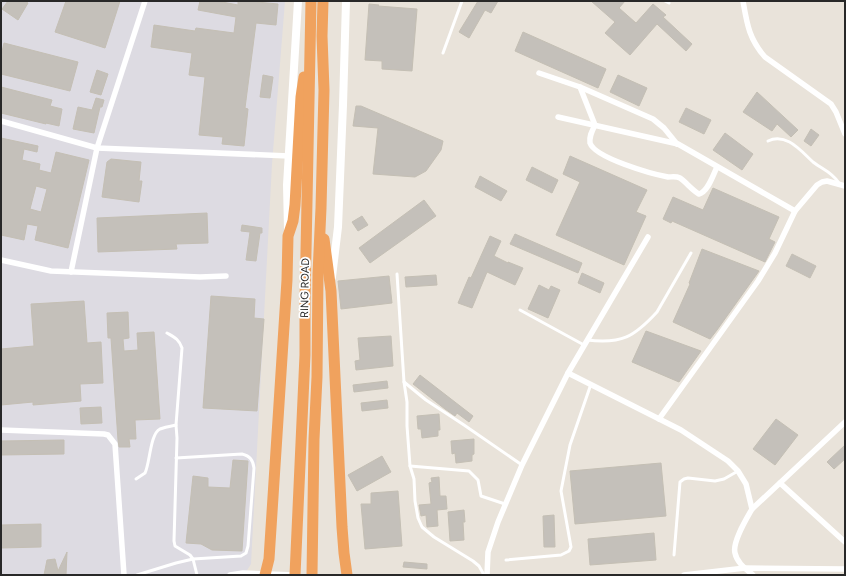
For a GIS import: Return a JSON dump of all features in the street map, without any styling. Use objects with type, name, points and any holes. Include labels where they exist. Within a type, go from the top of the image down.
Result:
[{"type":"highway","name":"RING ROAD","points":[[297,575],[305,355],[311,1]]},
{"type":"highway","name":"RING ROAD","points":[[312,575],[318,274],[324,90],[322,36],[323,1]]},
{"type":"highway","points":[[266,574],[269,559],[287,280],[288,236],[293,221],[301,97],[310,39]]},
{"type":"highway","points":[[320,218],[328,263],[331,291],[342,526],[347,575]]},
{"type":"street","points":[[71,272],[97,148],[145,1]]},
{"type":"street","points":[[288,236],[287,185],[298,1]]},
{"type":"street","points":[[331,291],[338,227],[346,1]]},
{"type":"street","points":[[743,1],[746,19],[752,39],[757,49],[764,57],[831,104],[845,134]]},
{"type":"street","points":[[540,73],[580,87],[653,119],[664,128],[678,144]]},
{"type":"street","points":[[580,87],[594,125],[590,135],[590,143],[594,148],[610,159],[638,169],[668,177],[680,178],[699,194],[705,190],[717,167]]},
{"type":"street","points":[[558,117],[678,144],[795,211]]},
{"type":"street","points":[[1,122],[97,148],[289,156]]},
{"type":"street","points":[[659,419],[758,281],[775,253],[795,211],[817,185],[822,182],[827,181],[842,186]]},
{"type":"street","points":[[487,575],[488,552],[505,504],[522,466],[568,374],[648,237]]},
{"type":"street","points":[[1,260],[51,271],[200,277],[226,276]]},
{"type":"street","points":[[568,374],[591,384],[659,419],[697,440],[728,461],[738,471],[746,484],[752,509]]},
{"type":"street","points":[[753,575],[739,562],[734,550],[741,527],[752,509],[845,422]]},
{"type":"street","points":[[1,430],[104,434],[112,439],[115,444],[124,575]]},
{"type":"street","points":[[780,483],[845,542]]},
{"type":"street","points":[[684,575],[745,568],[845,569]]},
{"type":"street","points":[[230,575],[243,573],[297,575]]},
{"type":"lane","points":[[443,53],[462,1]]},
{"type":"lane","points":[[768,141],[774,138],[784,140],[797,147],[813,161],[834,175],[842,186]]},
{"type":"lane","points":[[588,340],[601,342],[629,337],[650,320],[658,312],[691,253]]},
{"type":"lane","points":[[397,274],[404,382],[407,402],[406,426],[410,466],[414,479],[415,501],[418,518],[422,527],[434,537],[474,561],[484,575]]},
{"type":"lane","points":[[520,310],[584,345]]},
{"type":"lane","points":[[167,333],[176,338],[180,342],[182,348],[176,425],[174,541],[176,546],[190,555],[193,559],[197,575]]},
{"type":"lane","points":[[404,382],[426,400],[522,466]]},
{"type":"lane","points":[[506,560],[561,555],[569,551],[571,547],[561,491],[570,446],[591,384]]},
{"type":"lane","points":[[136,479],[145,473],[152,443],[157,432],[161,429],[176,425]]},
{"type":"lane","points":[[137,575],[193,559],[241,556],[246,553],[248,546],[254,468],[253,461],[248,456],[242,454],[176,458]]},
{"type":"lane","points":[[410,466],[468,471],[478,480],[481,496],[505,504]]},
{"type":"lane","points":[[674,555],[680,482],[688,478],[715,481],[724,479],[738,471]]},
{"type":"shaded area","points":[[1,1],[285,1],[272,164],[251,564],[244,575],[1,575]]},
{"type":"building","points":[[8,1],[25,1],[28,3],[18,20],[2,9]]},
{"type":"building","points":[[66,1],[120,1],[105,48],[55,32]]},
{"type":"building","points":[[200,1],[217,1],[238,5],[238,1],[258,1],[257,2],[278,4],[276,25],[256,23],[245,108],[248,109],[244,146],[222,144],[223,137],[199,135],[205,77],[189,75],[192,53],[151,47],[154,25],[195,31],[196,28],[234,33],[236,17],[198,10]]},
{"type":"building","points":[[478,1],[498,1],[491,13],[485,10],[469,38],[459,32]]},
{"type":"building","points":[[591,1],[625,1],[619,8],[636,23],[653,4],[666,15],[663,17],[692,44],[686,51],[657,24],[630,55],[605,33],[615,22]]},
{"type":"building","points":[[369,4],[417,9],[412,71],[382,69],[382,61],[365,60]]},
{"type":"building","points":[[523,32],[606,69],[598,88],[515,51]]},
{"type":"building","points":[[4,43],[78,62],[70,91],[1,74],[1,56]]},
{"type":"building","points":[[97,70],[108,74],[101,95],[90,92]]},
{"type":"building","points":[[263,75],[273,77],[270,98],[260,97]]},
{"type":"building","points":[[618,75],[647,88],[639,106],[610,92]]},
{"type":"building","points":[[1,87],[52,100],[50,106],[62,109],[59,126],[1,113]]},
{"type":"building","points":[[757,92],[798,130],[791,137],[777,124],[772,131],[743,112]]},
{"type":"building","points":[[96,98],[104,100],[102,107],[100,107],[94,133],[73,129],[78,107],[92,110]]},
{"type":"building","points":[[356,106],[361,106],[443,141],[441,150],[426,171],[415,177],[373,174],[378,128],[353,126]]},
{"type":"building","points":[[686,108],[711,120],[704,134],[679,122]]},
{"type":"building","points":[[811,129],[819,135],[811,146],[804,141]]},
{"type":"building","points":[[725,133],[753,154],[742,170],[713,150]]},
{"type":"building","points":[[1,138],[38,146],[37,152],[24,149],[22,160],[40,164],[39,170],[51,173],[56,152],[89,160],[68,248],[35,240],[38,226],[27,224],[24,240],[1,235]],"holes":[[[36,186],[47,189],[41,212],[30,209]]]},
{"type":"building","points":[[570,156],[647,190],[636,212],[646,216],[624,265],[556,235],[580,182],[563,174]]},
{"type":"building","points":[[111,159],[141,162],[139,181],[142,181],[139,202],[102,197],[107,162]]},
{"type":"building","points":[[532,167],[558,180],[552,193],[526,180]]},
{"type":"building","points":[[480,176],[507,191],[501,201],[475,187]]},
{"type":"building","points":[[713,188],[779,217],[769,239],[775,242],[765,262],[672,221],[671,223],[663,219],[673,197],[703,210]]},
{"type":"building","points":[[424,200],[436,216],[370,263],[359,248]]},
{"type":"building","points":[[207,213],[208,243],[176,244],[177,249],[98,252],[97,218]]},
{"type":"building","points":[[362,216],[368,225],[358,231],[352,222]]},
{"type":"building","points":[[242,225],[262,228],[256,261],[246,260],[250,232],[241,231]]},
{"type":"building","points":[[515,234],[582,263],[578,273],[510,244]]},
{"type":"building","points":[[490,236],[501,241],[494,256],[523,268],[515,285],[487,272],[472,308],[458,303],[469,277],[471,278]]},
{"type":"building","points":[[702,249],[759,271],[710,339],[673,322],[690,284],[689,283]]},
{"type":"building","points":[[792,254],[816,266],[810,278],[786,266]]},
{"type":"building","points":[[582,273],[604,283],[600,293],[578,283]]},
{"type":"building","points":[[436,275],[437,285],[406,287],[405,277]]},
{"type":"building","points":[[389,276],[392,303],[341,309],[338,281]]},
{"type":"building","points":[[539,285],[549,290],[551,286],[560,290],[548,318],[528,309]]},
{"type":"building","points":[[211,296],[255,299],[254,318],[264,319],[257,411],[203,408]]},
{"type":"building","points":[[84,301],[87,343],[101,342],[103,383],[80,384],[81,401],[33,405],[33,402],[1,405],[1,349],[34,346],[31,304]]},
{"type":"building","points":[[128,312],[129,338],[123,339],[124,351],[138,350],[137,333],[154,332],[160,419],[135,420],[136,439],[129,439],[130,447],[119,447],[111,338],[108,338],[107,313]]},
{"type":"building","points":[[646,331],[701,351],[679,382],[632,362]]},
{"type":"building","points":[[391,336],[393,366],[356,370],[355,361],[360,360],[358,338]]},
{"type":"building","points":[[420,375],[473,416],[469,422],[457,413],[455,416],[413,384]]},
{"type":"building","points":[[387,381],[388,388],[354,392],[353,385]]},
{"type":"building","points":[[387,400],[388,408],[362,411],[361,403]]},
{"type":"building","points":[[101,407],[102,423],[81,424],[80,408]]},
{"type":"building","points":[[439,414],[440,430],[438,430],[438,436],[422,438],[421,429],[418,429],[417,416]]},
{"type":"building","points":[[776,419],[798,435],[775,465],[753,449]]},
{"type":"building","points":[[474,439],[474,454],[472,455],[472,461],[456,463],[455,453],[452,454],[451,441]]},
{"type":"building","points":[[64,440],[64,454],[1,455],[1,441]]},
{"type":"building","points":[[845,445],[845,459],[834,469],[827,462]]},
{"type":"building","points":[[382,456],[391,472],[357,491],[348,475]]},
{"type":"building","points":[[233,460],[248,461],[242,551],[212,550],[201,544],[186,543],[193,476],[208,478],[208,487],[230,488]]},
{"type":"building","points":[[661,463],[666,516],[575,524],[570,471]]},
{"type":"building","points":[[439,477],[440,496],[446,496],[447,509],[437,510],[438,526],[427,527],[426,515],[421,516],[419,505],[431,504],[429,483],[432,482],[431,478]]},
{"type":"building","points":[[398,491],[402,546],[365,549],[361,504],[371,504],[371,493]]},
{"type":"building","points":[[464,510],[464,540],[450,541],[448,512]]},
{"type":"building","points":[[554,515],[555,547],[544,547],[543,516]]},
{"type":"building","points":[[41,524],[41,547],[1,548],[1,525]]},
{"type":"building","points":[[654,533],[656,560],[590,565],[588,539]]},
{"type":"building","points":[[67,552],[66,575],[44,575],[47,560],[55,559],[58,571]]},
{"type":"building","points":[[404,562],[427,564],[427,569],[403,567]]}]
